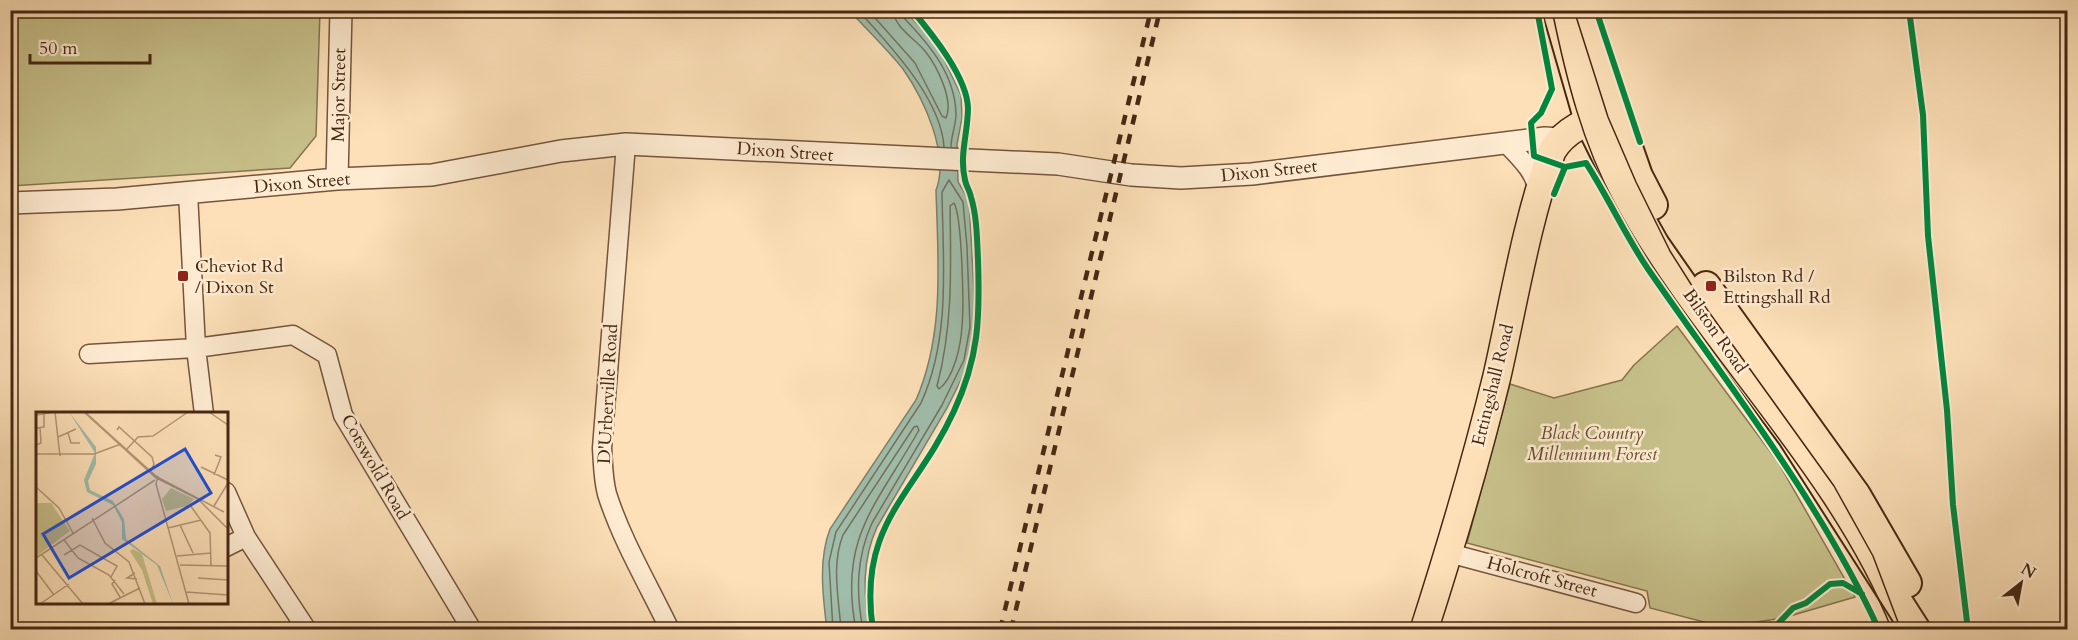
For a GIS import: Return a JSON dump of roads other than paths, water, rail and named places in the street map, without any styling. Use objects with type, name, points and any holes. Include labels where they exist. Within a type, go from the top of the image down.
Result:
[{"type":"highway","name":"Bilston Road","points":[[1557,10],[1603,119],[1685,257],[1778,383],[1856,495],[1932,630]]},
{"type":"highway","name":"Bilston Road","points":[[1580,10],[1616,176],[1655,245],[1792,436],[1916,630]]},
{"type":"main road","points":[[1559,139],[1603,119]]},
{"type":"main road","name":"Ettingshall Road","points":[[1424,630],[1449,553],[1496,377],[1539,192],[1552,151],[1559,139]]},
{"type":"street","name":"Major Street","points":[[337,178],[341,10]]},
{"type":"street","name":"Dixon Street","points":[[10,203],[188,193],[337,178],[432,175],[561,151],[626,144],[1089,167],[1166,178],[1203,177],[1505,142],[1559,139]]},
{"type":"street","points":[[1505,142],[1529,166],[1536,178],[1539,192]]},
{"type":"street","name":"D'Urberville Road","points":[[626,144],[602,448],[603,472],[607,493],[616,517],[670,630]]},
{"type":"street","points":[[188,193],[195,348],[204,412]]},
{"type":"street","name":"Cotswold Road","points":[[88,354],[195,348],[293,335],[327,355],[343,415],[472,630]]},
{"type":"street","points":[[228,496],[246,537],[307,630]]},
{"type":"street","points":[[228,546],[246,537]]},
{"type":"street","name":"Holcroft Street","points":[[1449,553],[1636,603]]},
{"type":"water","points":[[850,11],[905,11],[937,45],[961,95],[962,118],[957,144],[958,182],[969,200],[976,327],[970,362],[947,408],[872,539],[865,577],[870,629],[827,630],[823,592],[826,541],[830,529],[916,400],[932,349],[938,296],[936,190],[940,161],[933,128],[919,96],[903,69]]},
{"type":"tram line","points":[[1552,10],[1576,110],[1593,158],[1615,204],[1683,311],[1798,464],[1833,517],[1865,572],[1892,630]]},
{"type":"tram line","points":[[1574,10],[1608,117],[1636,182],[1670,251],[1706,308],[1834,486],[1873,556],[1901,630]]},
{"type":"railway","points":[[1000,630],[1151,10]]},
{"type":"railway","points":[[1011,630],[1160,10]]},
{"type":"place","name":"Cheviot Rd / Dixon St","points":[[183,276]]},
{"type":"place","name":"Bilston Rd / Ettingshall Rd","points":[[1711,286]]},
{"type":"park label","name":"Black Country Millennium Forest","points":[[1592,443]]}]
